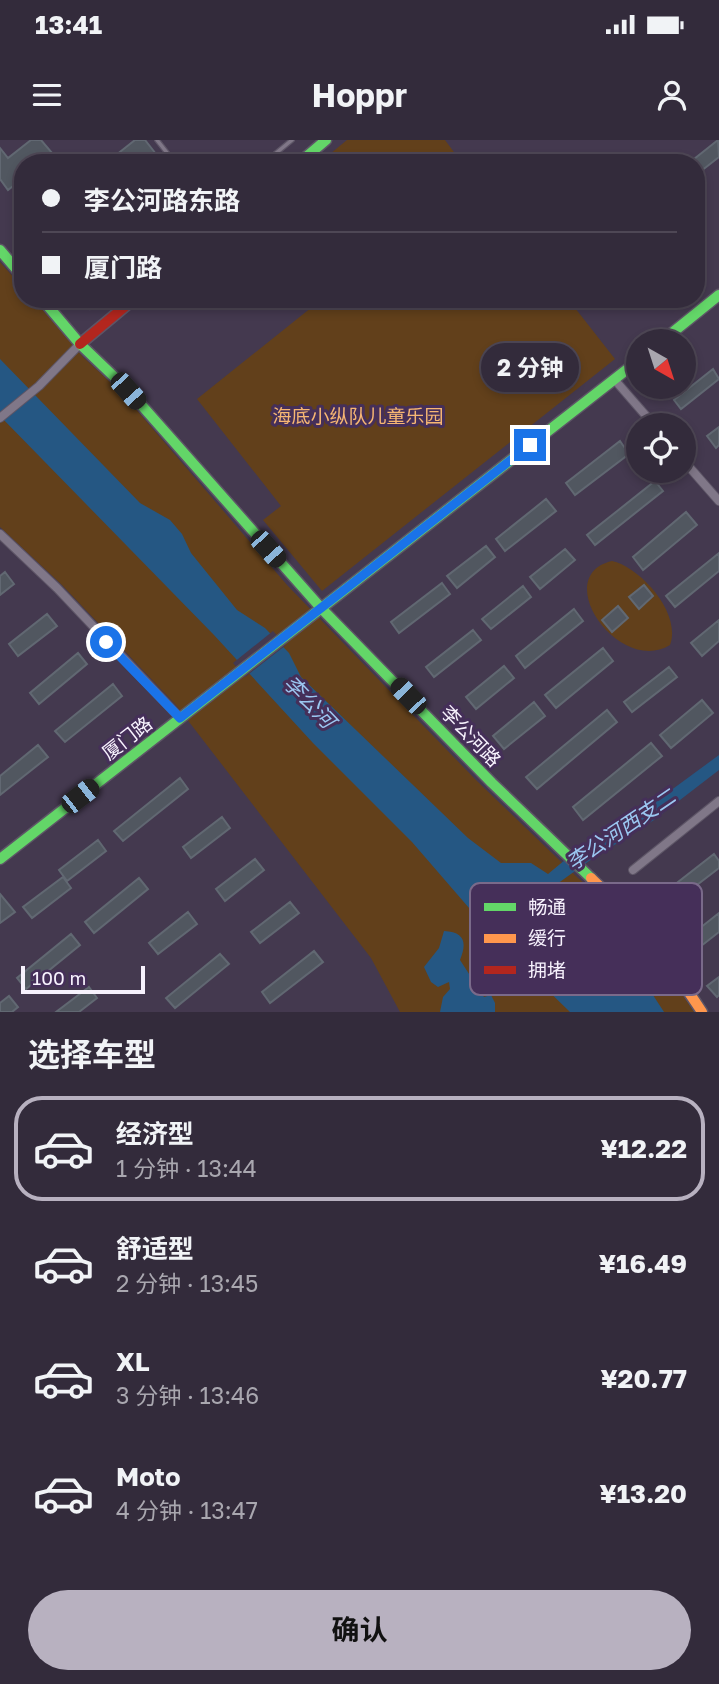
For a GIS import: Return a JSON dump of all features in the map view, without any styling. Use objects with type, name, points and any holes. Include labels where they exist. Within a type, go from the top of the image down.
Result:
[{"type":"street","points":[[310,154],[326,140]]},
{"type":"street","points":[[0,250],[14,266]]},
{"type":"street","points":[[705,306],[719,295]]},
{"type":"street","name":"李公河路","points":[[50,308],[80,344],[128,391],[321,608],[492,783],[598,883]]},
{"type":"street","points":[[0,418],[39,386],[80,344],[123,308]]},
{"type":"street","points":[[677,329],[703,308]]},
{"type":"street","name":"厦门路","points":[[0,859],[626,370]]},
{"type":"street","points":[[614,379],[644,413]]},
{"type":"street","points":[[696,475],[719,501]]},
{"type":"street","points":[[0,534],[57,588],[180,718]]},
{"type":"street","points":[[633,870],[719,801]]},
{"type":"street","name":"李公河路","points":[[691,995],[702,1012]]},
{"type":"lane","points":[[157,140],[169,154]]},
{"type":"lane","points":[[275,154],[292,140]]},
{"type":"green space","points":[[347,140],[445,140],[455,154],[330,154]]},
{"type":"green space","points":[[0,262],[14,278],[14,308],[41,308],[83,357],[122,393],[287,585],[477,781],[584,883],[470,883],[470,995],[683,995],[694,1012],[400,1012],[371,958],[176,705],[62,585],[0,527]]},
{"type":"green space","name":"海底小纵队儿童乐园","points":[[311,308],[575,308],[615,359],[322,591],[263,520],[281,506],[197,399]]},
{"type":"green space","points":[[612,561],[635,572],[656,593],[670,619],[670,645],[650,651],[631,647],[613,636],[598,620],[589,602],[587,585],[594,570]]},
{"type":"water","points":[[0,359],[140,503],[170,520],[182,534],[191,553],[237,610],[265,628],[289,653],[301,677],[468,838],[501,863],[531,863],[548,874],[577,850],[640,813],[719,755],[719,770],[654,820],[558,883],[470,883],[470,909],[412,842],[313,743],[214,635],[0,416]]},
{"type":"water","points":[[444,931],[460,936],[464,944],[460,960],[470,975],[470,995],[491,995],[495,1012],[440,1012],[443,997],[450,989],[449,982],[438,987],[431,982],[424,967],[439,948]]},
{"type":"water","points":[[552,995],[653,995],[664,1012],[570,1012]]},
{"type":"pier","points":[[273,631],[286,645],[245,677],[233,663]]},
{"type":"building","points":[[31,140],[41,140],[53,154],[14,154],[14,185],[8,190],[0,179],[0,148],[8,158]]},
{"type":"building","points":[[135,140],[145,140],[156,154],[117,154]]},
{"type":"building","points":[[718,140],[719,157],[705,168],[705,154],[700,154]]},
{"type":"building","points":[[713,369],[719,379],[696,397],[696,383]]},
{"type":"building","points":[[675,399],[694,399],[681,409]]},
{"type":"building","points":[[719,427],[719,445],[716,448],[707,436]]},
{"type":"building","points":[[620,441],[626,450],[626,456],[575,495],[566,483]]},
{"type":"building","points":[[652,483],[657,483],[663,491],[595,545],[587,535]]},
{"type":"building","points":[[546,499],[556,511],[505,551],[496,539]]},
{"type":"building","points":[[686,512],[697,525],[643,570],[633,557]]},
{"type":"building","points":[[486,546],[495,557],[457,588],[447,576]]},
{"type":"building","points":[[565,549],[575,560],[540,589],[530,577]]},
{"type":"building","points":[[719,553],[719,571],[675,607],[666,596]]},
{"type":"building","points":[[5,572],[14,584],[0,595],[0,576]]},
{"type":"building","points":[[442,583],[450,594],[399,633],[391,622]]},
{"type":"building","points":[[644,585],[653,596],[639,609],[629,597]]},
{"type":"building","points":[[523,586],[531,597],[491,629],[482,619]]},
{"type":"building","points":[[618,606],[628,618],[612,632],[602,620]]},
{"type":"building","points":[[574,609],[583,621],[525,668],[516,656]]},
{"type":"building","points":[[47,614],[57,626],[18,656],[9,644]]},
{"type":"building","points":[[719,620],[719,641],[702,656],[691,643]]},
{"type":"building","points":[[473,630],[481,640],[434,677],[426,667]]},
{"type":"building","points":[[603,648],[613,661],[556,708],[545,695]]},
{"type":"building","points":[[78,653],[87,664],[39,704],[30,693]]},
{"type":"building","points":[[504,666],[514,678],[476,709],[466,697]]},
{"type":"building","points":[[669,667],[677,677],[632,712],[624,702]]},
{"type":"building","points":[[113,684],[122,696],[65,742],[55,731]]},
{"type":"building","points":[[702,700],[713,713],[671,748],[660,735]]},
{"type":"building","points":[[534,702],[545,716],[504,749],[493,736]]},
{"type":"building","points":[[607,710],[617,722],[537,789],[526,777]]},
{"type":"building","points":[[651,743],[662,756],[583,820],[573,807]]},
{"type":"building","points":[[38,745],[48,757],[0,795],[0,776]]},
{"type":"building","points":[[180,778],[188,789],[123,841],[114,831]]},
{"type":"building","points":[[222,817],[230,828],[191,858],[183,847]]},
{"type":"building","points":[[98,840],[106,851],[67,881],[59,870]]},
{"type":"building","points":[[714,854],[719,861],[719,868],[699,883],[677,883]]},
{"type":"building","points":[[255,859],[264,870],[225,901],[216,889]]},
{"type":"building","points":[[63,877],[71,888],[32,918],[23,907]]},
{"type":"building","points":[[139,878],[148,889],[94,933],[85,922]]},
{"type":"building","points":[[0,894],[15,912],[0,923]]},
{"type":"building","points":[[290,902],[299,913],[260,943],[251,932]]},
{"type":"building","points":[[188,912],[197,924],[158,954],[149,943]]},
{"type":"building","points":[[719,913],[719,932],[702,945],[702,926]]},
{"type":"building","points":[[71,934],[80,945],[26,989],[17,978]]},
{"type":"building","points":[[314,951],[323,962],[270,1003],[262,992]]},
{"type":"building","points":[[220,954],[229,964],[175,1008],[166,998]]},
{"type":"building","points":[[719,977],[719,995],[717,997],[707,986]]},
{"type":"building","points":[[89,987],[97,998],[79,1012],[56,1012]]},
{"type":"building","points":[[9,996],[18,1007],[12,1012],[0,1012],[0,1003]]},
{"type":"traffic: fast","points":[[310,154],[326,140]]},
{"type":"traffic: fast","points":[[0,250],[14,266]]},
{"type":"traffic: fast","points":[[705,306],[719,295]]},
{"type":"traffic: fast","points":[[50,308],[80,344],[129,391],[321,608],[492,783],[591,878]]},
{"type":"traffic: fast","points":[[677,329],[703,308]]},
{"type":"traffic: fast","points":[[0,859],[626,370]]},
{"type":"traffic: slow","points":[[591,878],[596,883]]},
{"type":"traffic: slow","points":[[690,995],[702,1012]]},
{"type":"traffic: jam","points":[[80,344],[123,308]]},
{"type":"route","points":[[106,642],[180,718],[530,445]]},
{"type":"water label","name":"李公河","points":[[309,702]]},
{"type":"water label","name":"李公河西支二","points":[[621,830]]}]
